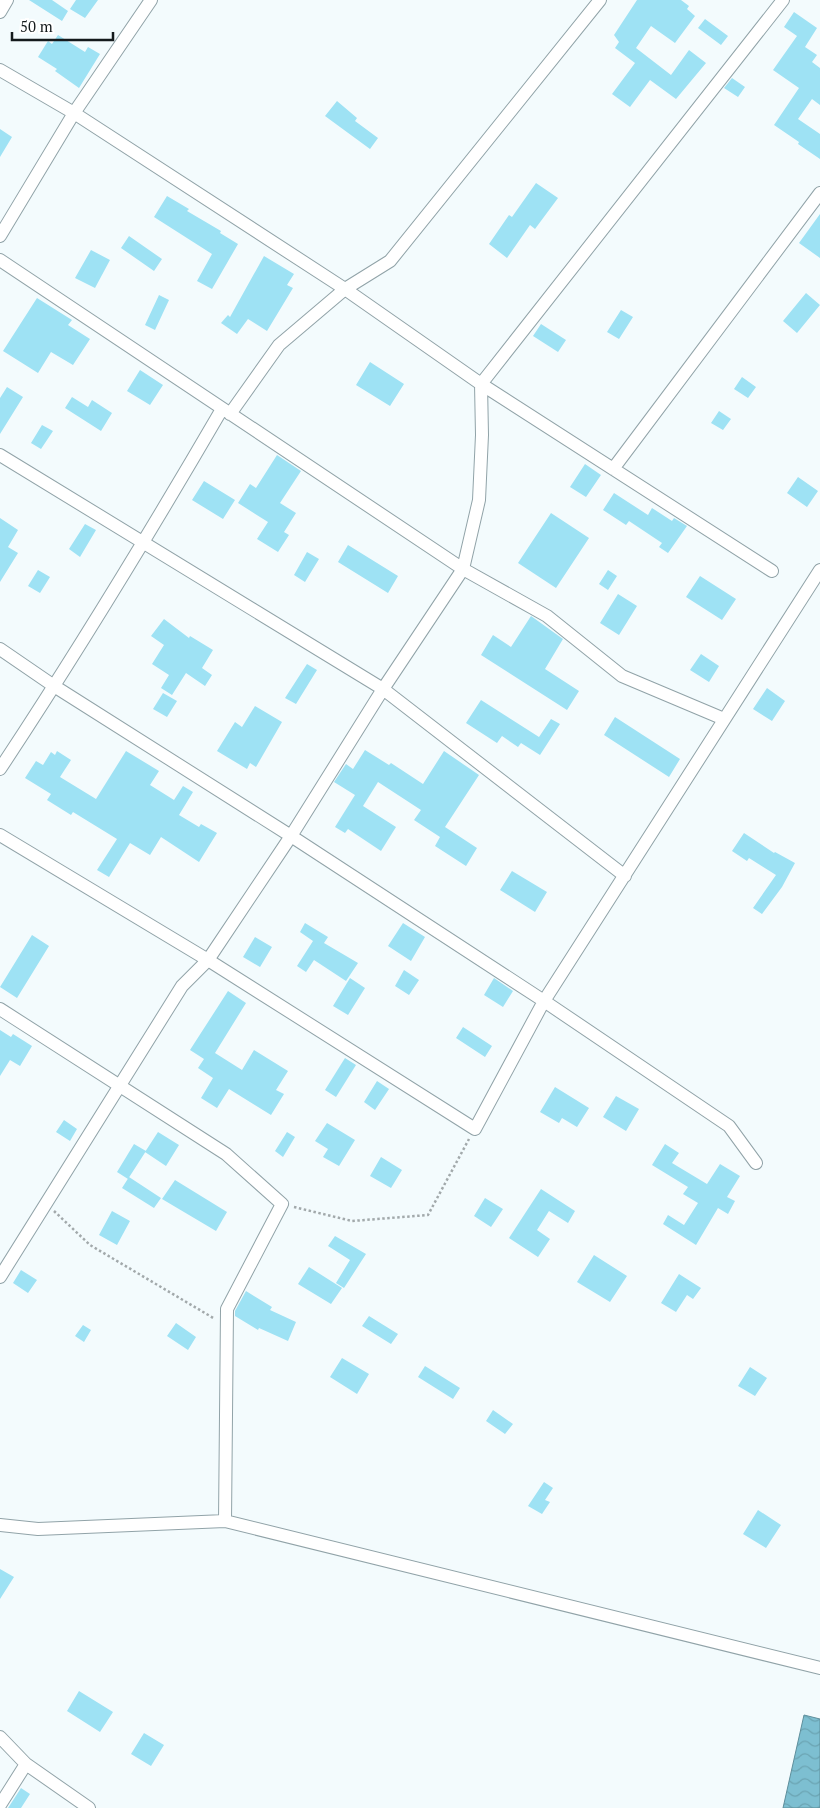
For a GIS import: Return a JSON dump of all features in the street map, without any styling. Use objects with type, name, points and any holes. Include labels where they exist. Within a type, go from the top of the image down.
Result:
[{"type":"street","points":[[0,12],[7,0]]},
{"type":"street","points":[[0,236],[74,113],[151,0]]},
{"type":"street","points":[[0,769],[226,411],[279,345],[345,289],[390,261],[600,0]]},
{"type":"street","points":[[0,1277],[182,986],[208,960],[291,836],[383,689],[462,569],[479,500],[482,435],[481,384],[783,0]]},
{"type":"street","points":[[0,70],[74,113],[345,289],[481,384],[772,571]]},
{"type":"street","points":[[614,469],[820,193]]},
{"type":"street","points":[[0,260],[462,569],[546,616],[622,676],[724,719]]},
{"type":"street","points":[[0,455],[383,689],[625,876]]},
{"type":"street","points":[[0,836],[208,960],[475,1129],[544,1001],[820,570]]},
{"type":"street","points":[[0,649],[54,686],[291,836],[544,1001],[729,1126],[756,1163]]},
{"type":"street","points":[[0,1009],[226,1154],[282,1204],[227,1309],[226,1521]]},
{"type":"street","points":[[0,1525],[38,1529],[226,1521],[820,1668]]},
{"type":"street","points":[[0,1737],[26,1764],[89,1808]]},
{"type":"street","points":[[0,1805],[26,1764]]},
{"type":"path","points":[[282,1204],[352,1221],[428,1215],[475,1129]]},
{"type":"path","points":[[46,1204],[90,1245],[227,1326]]},
{"type":"water","points":[[804,1715],[820,1719],[820,1808],[783,1808]]},
{"type":"building","points":[[29,0],[52,0],[68,11],[62,21]]},
{"type":"building","points":[[76,0],[98,0],[85,18],[70,9]]},
{"type":"building","points":[[637,0],[681,0],[689,6],[687,9],[695,16],[675,43],[651,26],[636,48],[671,75],[689,50],[706,63],[676,99],[650,80],[630,107],[612,94],[635,63],[615,48],[619,42],[614,35]]},
{"type":"building","points":[[794,12],[817,28],[805,47],[817,55],[812,62],[820,68],[820,105],[812,99],[798,119],[820,134],[820,159],[774,125],[799,88],[773,70],[797,36],[784,27]]},
{"type":"building","points":[[705,19],[728,36],[721,45],[698,28]]},
{"type":"building","points":[[58,35],[85,52],[88,47],[100,54],[79,88],[55,71],[57,69],[38,57],[48,41],[52,44]]},
{"type":"building","points":[[732,78],[745,87],[738,97],[724,88]]},
{"type":"building","points":[[337,101],[357,118],[355,121],[378,138],[370,149],[325,116]]},
{"type":"building","points":[[0,129],[12,137],[0,157]]},
{"type":"building","points":[[536,183],[558,198],[535,229],[530,225],[507,258],[489,244],[509,215],[512,217]]},
{"type":"building","points":[[167,196],[189,209],[187,211],[221,231],[220,233],[238,244],[212,289],[197,281],[212,254],[154,217]]},
{"type":"building","points":[[820,214],[820,258],[799,243]]},
{"type":"building","points":[[129,236],[162,259],[154,271],[121,248]]},
{"type":"building","points":[[91,250],[110,260],[95,288],[75,278]]},
{"type":"building","points":[[264,256],[294,274],[287,285],[293,288],[267,331],[248,319],[237,334],[221,323],[228,315],[230,317]]},
{"type":"building","points":[[806,293],[820,305],[797,333],[783,321]]},
{"type":"building","points":[[159,295],[169,300],[155,330],[145,325]]},
{"type":"building","points":[[37,298],[72,320],[68,325],[90,339],[73,365],[51,352],[38,373],[3,351]]},
{"type":"building","points":[[621,310],[633,317],[619,339],[607,332]]},
{"type":"building","points":[[541,324],[566,340],[558,352],[533,336]]},
{"type":"building","points":[[370,362],[404,384],[390,406],[356,385]]},
{"type":"building","points":[[140,370],[163,385],[150,405],[127,391]]},
{"type":"building","points":[[742,377],[756,387],[748,398],[734,389]]},
{"type":"building","points":[[7,387],[23,397],[0,434],[0,398]]},
{"type":"building","points":[[72,397],[88,407],[92,400],[112,413],[101,431],[65,408]]},
{"type":"building","points":[[719,411],[731,419],[723,430],[711,423]]},
{"type":"building","points":[[42,425],[53,431],[41,449],[31,443]]},
{"type":"building","points":[[277,455],[301,471],[280,503],[296,513],[284,532],[289,535],[278,552],[257,539],[268,522],[238,503],[250,484],[256,488]]},
{"type":"building","points":[[585,464],[601,475],[586,497],[570,487]]},
{"type":"building","points":[[798,477],[818,491],[807,507],[787,493]]},
{"type":"building","points":[[204,481],[235,500],[223,519],[192,500]]},
{"type":"building","points":[[614,493],[648,515],[652,508],[672,521],[674,518],[687,526],[668,553],[659,547],[662,543],[629,521],[626,525],[603,510]]},
{"type":"building","points":[[551,513],[589,538],[556,588],[518,563]]},
{"type":"building","points":[[0,518],[18,530],[8,547],[18,553],[0,582]]},
{"type":"building","points":[[85,524],[96,530],[80,557],[69,549]]},
{"type":"building","points":[[348,545],[398,576],[388,593],[338,562]]},
{"type":"building","points":[[307,552],[319,559],[305,582],[294,575]]},
{"type":"building","points":[[38,570],[50,577],[40,593],[28,586]]},
{"type":"building","points":[[608,570],[617,576],[608,590],[599,584]]},
{"type":"building","points":[[700,576],[736,599],[722,620],[686,597]]},
{"type":"building","points":[[618,594],[637,606],[619,635],[600,623]]},
{"type":"building","points":[[531,616],[563,639],[545,669],[579,691],[567,710],[481,655],[493,635],[511,647]]},
{"type":"building","points":[[164,619],[189,638],[190,636],[213,650],[202,668],[212,675],[205,686],[186,673],[172,695],[161,688],[169,675],[152,664],[164,645],[151,636]]},
{"type":"building","points":[[701,654],[719,666],[709,682],[690,670]]},
{"type":"building","points":[[307,664],[317,670],[296,704],[285,698]]},
{"type":"building","points":[[767,688],[785,701],[772,721],[753,709]]},
{"type":"building","points":[[163,693],[177,701],[167,717],[153,709]]},
{"type":"building","points":[[481,700],[539,737],[551,719],[560,724],[540,755],[521,743],[518,747],[502,736],[497,743],[466,723]]},
{"type":"building","points":[[255,706],[282,722],[256,767],[250,763],[247,769],[217,751],[235,722],[242,727]]},
{"type":"building","points":[[615,717],[680,759],[669,777],[604,735]]},
{"type":"building","points":[[365,750],[389,765],[391,763],[423,784],[444,751],[479,775],[445,827],[477,848],[466,866],[435,846],[440,837],[414,820],[421,810],[378,782],[363,806],[396,827],[381,851],[348,829],[345,833],[335,827],[355,795],[334,782],[346,764],[353,769]]},
{"type":"building","points":[[57,751],[71,760],[60,777],[96,799],[126,751],[159,771],[150,785],[174,800],[183,786],[193,792],[179,815],[199,827],[201,824],[217,833],[199,862],[161,837],[150,855],[130,843],[109,877],[97,870],[117,839],[73,812],[71,815],[47,800],[51,794],[25,778],[36,761],[43,765],[51,752],[55,755]]},
{"type":"building","points":[[744,833],[774,853],[795,863],[782,887],[762,914],[753,908],[776,875],[749,858],[747,861],[732,851]]},
{"type":"building","points":[[512,871],[547,892],[535,912],[500,890]]},
{"type":"building","points":[[305,923],[328,937],[324,943],[358,963],[346,981],[314,960],[306,972],[297,966],[313,941],[300,932]]},
{"type":"building","points":[[403,923],[425,937],[411,961],[388,946]]},
{"type":"building","points":[[32,935],[49,946],[17,998],[0,987]]},
{"type":"building","points":[[255,937],[272,947],[260,967],[243,957]]},
{"type":"building","points":[[404,970],[419,980],[409,995],[395,986]]},
{"type":"building","points":[[350,978],[365,988],[348,1015],[333,1006]]},
{"type":"building","points":[[494,978],[513,991],[503,1007],[484,995]]},
{"type":"building","points":[[228,991],[246,1003],[215,1053],[242,1070],[254,1050],[288,1071],[276,1090],[284,1094],[271,1115],[229,1089],[217,1108],[201,1098],[213,1078],[198,1068],[204,1059],[190,1050]]},
{"type":"building","points":[[463,1027],[492,1046],[485,1057],[456,1038]]},
{"type":"building","points":[[0,1030],[11,1037],[13,1034],[32,1046],[20,1066],[10,1060],[0,1076]]},
{"type":"building","points":[[345,1058],[356,1065],[336,1097],[325,1090]]},
{"type":"building","points":[[377,1081],[389,1089],[375,1110],[364,1102]]},
{"type":"building","points":[[555,1087],[589,1108],[577,1127],[562,1118],[559,1123],[540,1112]]},
{"type":"building","points":[[616,1096],[639,1109],[626,1131],[603,1117]]},
{"type":"building","points":[[64,1120],[77,1129],[70,1141],[56,1132]]},
{"type":"building","points":[[327,1123],[355,1140],[339,1166],[323,1157],[328,1149],[315,1141]]},
{"type":"building","points":[[158,1132],[179,1145],[166,1166],[145,1152]]},
{"type":"building","points":[[287,1132],[295,1137],[283,1157],[275,1151]]},
{"type":"building","points":[[134,1144],[146,1151],[128,1179],[117,1172]]},
{"type":"building","points":[[665,1144],[679,1153],[672,1163],[707,1184],[720,1164],[740,1176],[727,1197],[735,1201],[728,1214],[718,1208],[696,1245],[663,1224],[668,1215],[684,1225],[698,1203],[683,1194],[688,1187],[652,1165]]},
{"type":"building","points":[[381,1157],[402,1170],[391,1188],[370,1176]]},
{"type":"building","points":[[129,1177],[161,1198],[154,1208],[122,1188]]},
{"type":"building","points":[[175,1180],[227,1212],[216,1231],[162,1199]]},
{"type":"building","points":[[541,1189],[575,1211],[568,1223],[549,1211],[537,1230],[550,1239],[538,1257],[509,1238]]},
{"type":"building","points":[[485,1198],[503,1209],[491,1227],[474,1216]]},
{"type":"building","points":[[112,1211],[130,1221],[117,1245],[99,1235]]},
{"type":"building","points":[[335,1236],[366,1254],[344,1288],[336,1283],[350,1260],[328,1246]]},
{"type":"building","points":[[594,1255],[627,1276],[610,1302],[577,1282]]},
{"type":"building","points":[[309,1267],[342,1288],[331,1304],[298,1284]]},
{"type":"building","points":[[21,1270],[37,1280],[28,1293],[13,1283]]},
{"type":"building","points":[[679,1274],[701,1288],[693,1299],[687,1295],[676,1312],[661,1303]]},
{"type":"building","points":[[246,1291],[272,1307],[270,1310],[296,1322],[288,1341],[259,1328],[258,1330],[235,1316],[235,1311]]},
{"type":"building","points":[[369,1316],[398,1334],[391,1344],[362,1326]]},
{"type":"building","points":[[176,1323],[196,1337],[188,1350],[167,1336]]},
{"type":"building","points":[[83,1325],[91,1330],[84,1342],[75,1336]]},
{"type":"building","points":[[342,1358],[369,1374],[357,1394],[330,1377]]},
{"type":"building","points":[[425,1366],[460,1388],[453,1399],[418,1377]]},
{"type":"building","points":[[750,1367],[767,1378],[755,1396],[738,1386]]},
{"type":"building","points":[[493,1410],[513,1424],[505,1434],[486,1421]]},
{"type":"building","points":[[544,1482],[553,1488],[545,1500],[550,1502],[542,1514],[528,1506]]},
{"type":"building","points":[[758,1510],[781,1525],[766,1548],[743,1534]]},
{"type":"building","points":[[0,1569],[14,1577],[0,1599]]},
{"type":"building","points":[[79,1691],[113,1712],[100,1732],[67,1711]]},
{"type":"building","points":[[144,1733],[164,1745],[151,1766],[131,1754]]},
{"type":"building","points":[[21,1788],[30,1794],[21,1808],[8,1808]]}]
